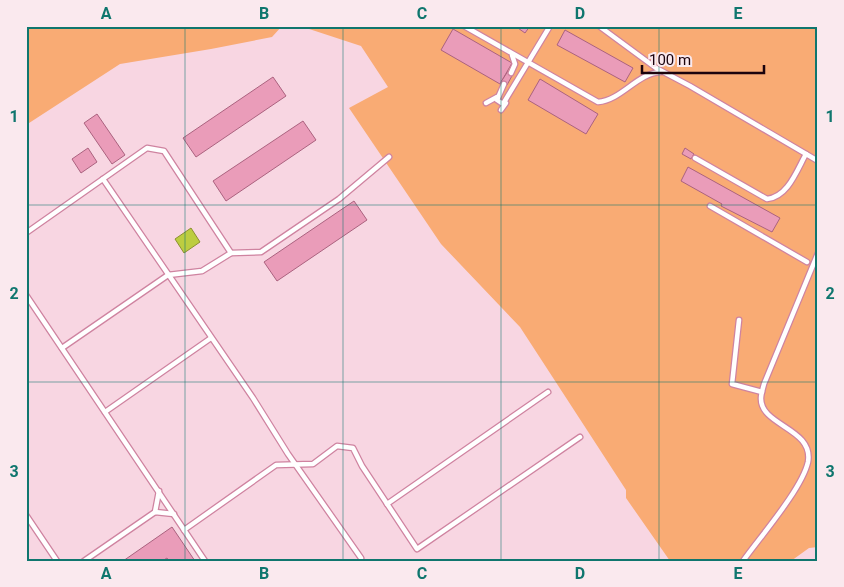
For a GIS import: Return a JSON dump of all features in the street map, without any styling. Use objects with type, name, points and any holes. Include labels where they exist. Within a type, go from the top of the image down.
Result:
[{"type":"lane","points":[[501,110],[550,26]]},
{"type":"lane","points":[[599,26],[662,72],[818,160]]},
{"type":"lane","points":[[464,27],[598,102],[612,97],[646,75],[662,72]]},
{"type":"lane","points":[[511,73],[515,64],[512,55]]},
{"type":"lane","points":[[486,103],[498,96],[504,84]]},
{"type":"lane","points":[[498,96],[501,104],[506,102]]},
{"type":"lane","points":[[26,233],[147,148],[164,151],[231,253]]},
{"type":"lane","points":[[695,158],[767,199],[776,198],[784,192],[806,154]]},
{"type":"lane","points":[[62,348],[168,275],[202,271],[231,253],[262,252],[340,199],[389,157]]},
{"type":"lane","points":[[103,179],[254,398],[294,464],[361,558]]},
{"type":"lane","points":[[710,206],[807,262]]},
{"type":"lane","points":[[743,561],[798,484],[808,461],[806,449],[800,438],[766,412],[760,400],[818,253]]},
{"type":"lane","points":[[26,295],[205,561]]},
{"type":"lane","points":[[739,320],[732,384],[762,392]]},
{"type":"lane","points":[[105,412],[211,338]]},
{"type":"lane","points":[[387,504],[548,392]]},
{"type":"lane","points":[[184,530],[276,465],[313,464],[337,446],[353,448],[362,466],[417,549],[580,437]]},
{"type":"lane","points":[[155,512],[158,492]]},
{"type":"lane","points":[[84,561],[155,512],[174,514]]},
{"type":"lane","points":[[26,515],[57,561]]},
{"type":"shaded area","points":[[26,26],[282,26],[272,37],[120,64],[26,125]]},
{"type":"shaded area","points":[[300,26],[818,26],[818,547],[809,548],[791,561],[670,561],[626,498],[626,490],[520,327],[441,244],[349,108],[388,87],[361,46]]},
{"type":"shaded area","points":[[191,228],[200,242],[184,253],[175,239]]},
{"type":"building","points":[[515,26],[530,26],[525,33]]},
{"type":"building","points":[[453,29],[512,63],[500,84],[441,50]]},
{"type":"building","points":[[565,30],[633,68],[625,82],[557,45]]},
{"type":"building","points":[[508,71],[513,74],[507,85],[501,82]]},
{"type":"building","points":[[273,77],[286,96],[196,157],[183,138]]},
{"type":"building","points":[[540,79],[598,114],[586,134],[528,100]]},
{"type":"building","points":[[97,114],[125,155],[112,164],[84,123]]},
{"type":"building","points":[[303,121],[316,140],[226,201],[213,181]]},
{"type":"building","points":[[88,148],[97,162],[81,173],[72,159]]},
{"type":"building","points":[[685,148],[694,154],[691,159],[682,154]]},
{"type":"building","points":[[688,167],[780,218],[772,232],[721,206],[722,204],[681,181]]},
{"type":"building","points":[[354,201],[367,220],[277,281],[264,262]]},
{"type":"building","points":[[172,527],[195,561],[169,561],[167,558],[162,561],[123,561]]}]
